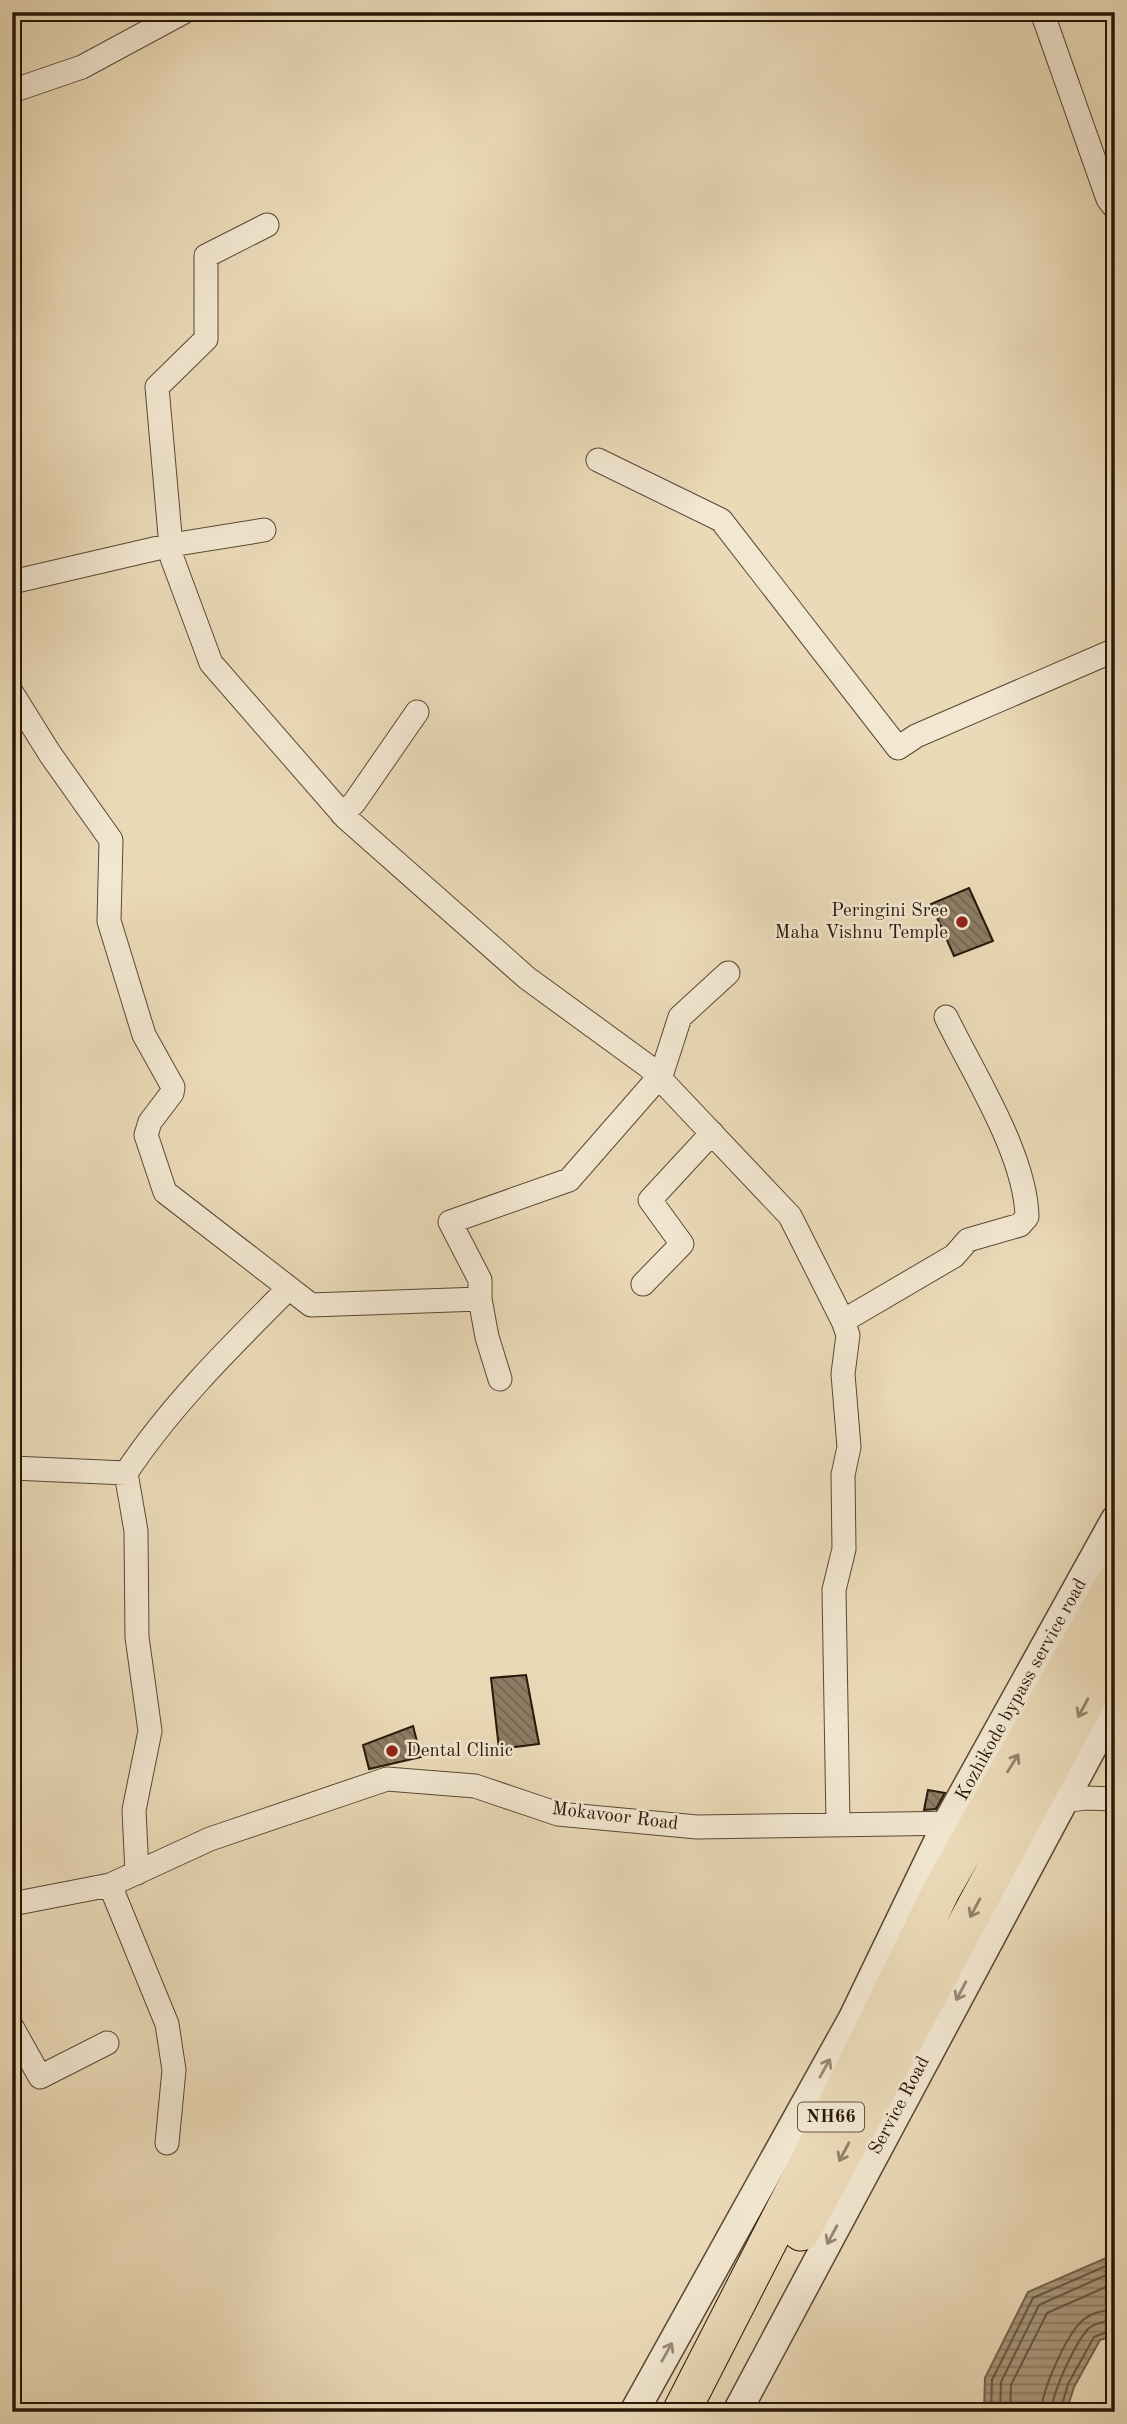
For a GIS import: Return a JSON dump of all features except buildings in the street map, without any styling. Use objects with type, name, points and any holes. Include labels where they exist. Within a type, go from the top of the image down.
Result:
[{"type":"highway","name":"NH66","points":[[681,2412],[811,2158],[941,1891],[963,1823],[1115,1582]]},
{"type":"highway","points":[[704,2412],[1045,1804],[1115,1647]]},
{"type":"street","points":[[12,91],[82,67],[184,12]]},
{"type":"street","points":[[1042,12],[1108,199],[1115,208]]},
{"type":"street","points":[[267,225],[206,256],[206,340],[157,387],[172,558],[211,663],[342,814],[527,978],[660,1078],[790,1216],[848,1335],[844,1374],[849,1447],[843,1475],[844,1549],[834,1590],[838,1823]]},
{"type":"street","points":[[598,460],[721,520],[898,748],[916,736],[1115,650]]},
{"type":"street","points":[[12,582],[171,545],[264,530]]},
{"type":"street","points":[[12,693],[50,754],[111,840],[109,921],[144,1035],[173,1087],[172,1093],[150,1122],[146,1135],[165,1192],[311,1305],[480,1299]]},
{"type":"street","points":[[342,814],[354,803],[417,712]]},
{"type":"street","points":[[500,1379],[487,1337],[480,1299],[480,1280],[450,1222],[569,1180],[660,1078],[680,1017],[728,973]]},
{"type":"street","points":[[843,1321],[954,1256],[968,1240],[1020,1226],[1027,1217],[1027,1202],[1010,1148],[946,1017]]},
{"type":"street","points":[[643,1284],[682,1244],[650,1200],[712,1133]]},
{"type":"street","points":[[137,1873],[134,1810],[150,1731],[137,1637],[136,1531],[126,1473],[141,1450],[223,1354],[289,1288]]},
{"type":"street","points":[[12,1468],[126,1473]]},
{"type":"street","name":"Kozhikode bypass service road","points":[[634,2412],[963,1823],[1115,1520]]},
{"type":"street","name":"Service Road","points":[[737,2412],[1045,1804],[1115,1705]]},
{"type":"street","name":"Mokavoor Road","points":[[12,1904],[110,1885],[210,1839],[387,1779],[475,1786],[558,1814],[697,1827],[963,1823],[1045,1804],[1115,1799]]},
{"type":"street","points":[[110,1885],[167,2024],[173,2070],[167,2143]]},
{"type":"street","points":[[12,2027],[40,2077],[107,2043]]},
{"type":"water","points":[[1115,2254],[1115,2335],[1100,2340],[1074,2387],[1066,2412],[984,2412],[985,2378],[1028,2292]]},
{"type":"place","name":"Peringini Sree Maha Vishnu Temple","points":[[962,922]]},
{"type":"place","name":"Dental Clinic","points":[[392,1751]]}]
